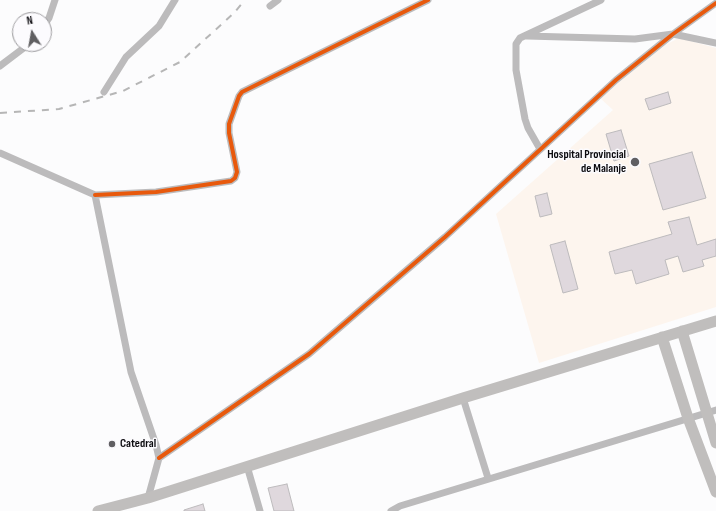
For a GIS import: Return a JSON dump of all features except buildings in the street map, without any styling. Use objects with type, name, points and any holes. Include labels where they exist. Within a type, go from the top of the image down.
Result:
[{"type":"main road","points":[[98,511],[122,508],[247,466],[716,320]]},
{"type":"main road","points":[[682,331],[711,412],[716,443]]},
{"type":"main road","points":[[662,337],[688,418],[716,492]]},
{"type":"street","points":[[51,12],[55,0]]},
{"type":"street","points":[[104,92],[126,57],[159,26],[175,0]]},
{"type":"street","points":[[270,6],[278,0]]},
{"type":"street","points":[[0,153],[95,195],[156,192],[231,180],[235,178],[237,172],[229,133],[229,124],[239,96],[242,92],[428,0]]},
{"type":"street","points":[[540,149],[528,128],[525,119],[516,70],[516,44],[520,38],[601,0]]},
{"type":"street","points":[[159,458],[309,354],[445,237],[616,80],[673,34],[716,3]]},
{"type":"street","points":[[525,36],[635,39],[673,34],[716,43]]},
{"type":"street","points":[[0,66],[18,52]]},
{"type":"street","points":[[95,195],[131,372],[159,458],[148,498]]},
{"type":"street","points":[[463,398],[488,478]]},
{"type":"street","points":[[391,511],[400,506],[488,478],[711,412]]},
{"type":"street","points":[[247,466],[260,511]]},
{"type":"shaded area","name":"Hospital Provincial de Malanje","points":[[679,38],[716,48],[716,307],[539,363],[496,214],[613,110],[600,98],[665,45]]},
{"type":"railway","points":[[0,113],[59,109],[123,91],[180,62],[234,13],[245,0]]},
{"type":"cycle path","points":[[95,195],[156,192],[231,181],[235,178],[237,172],[229,133],[229,124],[239,96],[242,92],[428,0]]},
{"type":"cycle path","points":[[159,458],[309,354],[445,237],[616,80],[673,34],[716,3]]},
{"type":"place","name":"Hospital Provincial de Malanje","points":[[635,162]]},
{"type":"place","name":"Catedral","points":[[112,444]]}]
